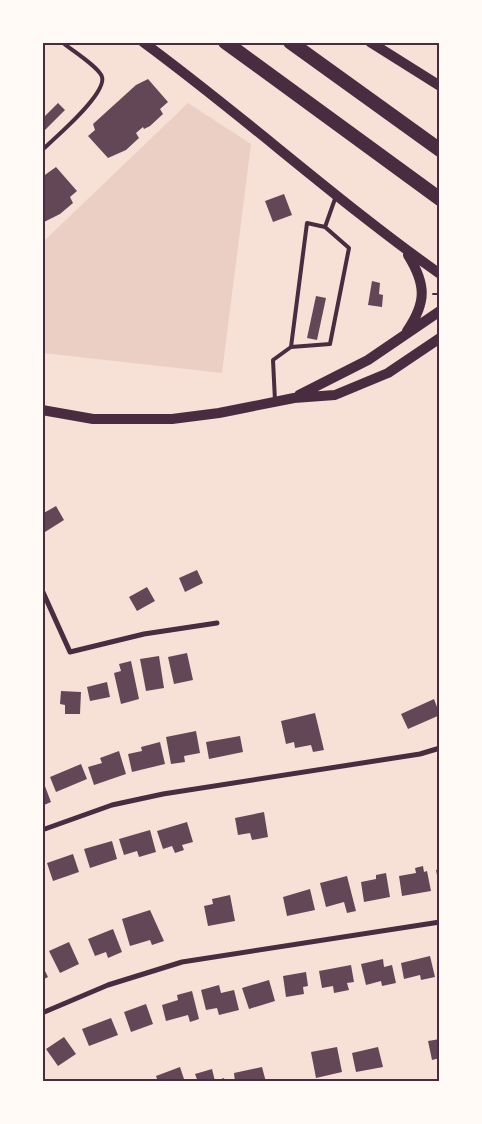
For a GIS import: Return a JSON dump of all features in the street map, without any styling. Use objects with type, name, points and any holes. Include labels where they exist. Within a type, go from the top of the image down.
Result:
[{"type":"highway","points":[[225,42],[440,200]]},
{"type":"highway","points":[[290,42],[440,150]]},
{"type":"main road","points":[[143,42],[210,91],[336,196],[440,274]]},
{"type":"main road","points":[[370,42],[440,86]]},
{"type":"main road","points":[[403,337],[415,319],[422,294],[417,270],[405,249]]},
{"type":"main road","points":[[294,398],[368,360],[440,311]]},
{"type":"main road","points":[[42,410],[94,419],[172,420],[294,398],[335,394],[362,385],[388,373],[440,338]]},
{"type":"street","points":[[42,590],[70,652],[144,634],[216,623]]},
{"type":"street","points":[[42,830],[112,805],[163,794],[420,754],[440,748]]},
{"type":"street","points":[[42,1013],[108,985],[182,962],[440,922]]},
{"type":"lane","points":[[42,150],[96,97],[103,84],[102,76],[96,68],[62,42]]},
{"type":"lane","points":[[325,227],[336,196]]},
{"type":"lane","points":[[275,402],[273,360],[291,347],[330,344],[349,248],[325,227],[307,223],[291,347]]},
{"type":"path","points":[[428,294],[440,294]]},
{"type":"shaded area","points":[[188,103],[251,144],[222,373],[43,353],[43,242]]},
{"type":"building","points":[[148,79],[168,102],[160,109],[163,114],[150,126],[144,129],[143,127],[136,133],[139,138],[126,150],[108,158],[88,136],[95,130],[93,124],[136,85]]},
{"type":"building","points":[[58,103],[65,110],[44,131],[42,119]]},
{"type":"building","points":[[56,167],[77,191],[70,197],[73,203],[60,214],[42,223],[42,177]]},
{"type":"building","points":[[284,194],[292,215],[273,222],[265,201]]},
{"type":"building","points":[[372,281],[380,283],[379,294],[383,295],[382,307],[368,305]]},
{"type":"building","points":[[316,296],[326,298],[317,340],[307,338]]},
{"type":"building","points":[[56,506],[64,520],[45,532],[42,527],[42,514]]},
{"type":"building","points":[[197,570],[203,583],[185,592],[179,578]]},
{"type":"building","points":[[147,587],[155,601],[137,611],[129,597]]},
{"type":"building","points":[[187,653],[193,680],[174,684],[168,657]]},
{"type":"building","points":[[159,656],[164,688],[146,691],[140,659]]},
{"type":"building","points":[[131,661],[139,699],[121,704],[114,673],[121,671],[119,664]]},
{"type":"building","points":[[107,682],[110,697],[90,701],[87,687]]},
{"type":"building","points":[[61,691],[81,692],[80,714],[65,714],[65,705],[60,704]]},
{"type":"building","points":[[434,699],[440,715],[408,729],[401,714]]},
{"type":"building","points":[[315,713],[324,750],[313,752],[311,745],[295,748],[294,742],[286,744],[281,721]]},
{"type":"building","points":[[196,731],[200,753],[184,756],[185,762],[171,764],[166,737]]},
{"type":"building","points":[[240,736],[243,752],[209,759],[206,742]]},
{"type":"building","points":[[160,742],[165,764],[132,772],[128,754],[142,751],[141,747]]},
{"type":"building","points":[[119,751],[126,774],[94,785],[88,767],[102,763],[100,758]]},
{"type":"building","points":[[81,764],[87,779],[56,792],[50,777]]},
{"type":"building","points":[[43,781],[51,802],[44,805],[42,801]]},
{"type":"building","points":[[264,812],[268,837],[252,840],[250,833],[238,835],[235,818]]},
{"type":"building","points":[[187,822],[193,842],[182,845],[184,850],[175,853],[172,846],[163,849],[157,831]]},
{"type":"building","points":[[150,830],[156,852],[139,857],[137,851],[124,855],[119,839]]},
{"type":"building","points":[[112,841],[117,859],[90,868],[84,849]]},
{"type":"building","points":[[73,854],[79,872],[53,881],[47,863]]},
{"type":"building","points":[[423,866],[424,872],[427,871],[431,891],[402,896],[399,876],[416,873],[415,868]]},
{"type":"building","points":[[440,869],[440,885],[439,885],[436,870]]},
{"type":"building","points":[[386,873],[390,897],[364,902],[361,882],[376,879],[376,875]]},
{"type":"building","points":[[347,876],[356,911],[347,913],[344,902],[326,907],[320,883]]},
{"type":"building","points":[[310,889],[315,910],[287,916],[283,897]]},
{"type":"building","points":[[230,895],[235,921],[208,926],[204,906],[213,904],[212,899]]},
{"type":"building","points":[[150,910],[164,941],[152,945],[150,940],[130,946],[122,919]]},
{"type":"building","points":[[113,929],[122,952],[108,958],[106,952],[95,956],[88,939]]},
{"type":"building","points":[[69,942],[79,964],[60,973],[49,951]]},
{"type":"building","points":[[430,956],[435,977],[421,980],[420,975],[404,979],[401,963]]},
{"type":"building","points":[[383,959],[384,967],[392,965],[396,983],[382,986],[381,981],[366,985],[361,964]]},
{"type":"building","points":[[351,965],[354,982],[347,983],[349,990],[334,993],[333,986],[322,988],[319,971]]},
{"type":"building","points":[[44,969],[48,977],[42,980],[42,970]]},
{"type":"building","points":[[306,972],[308,986],[303,987],[304,994],[286,997],[283,976]]},
{"type":"building","points":[[269,980],[275,1001],[249,1009],[242,988]]},
{"type":"building","points":[[219,985],[221,993],[234,990],[239,1010],[219,1015],[217,1008],[206,1010],[201,990]]},
{"type":"building","points":[[192,991],[199,1019],[190,1022],[188,1015],[166,1021],[162,1005],[178,1000],[177,995]]},
{"type":"building","points":[[146,1004],[153,1024],[131,1032],[124,1012]]},
{"type":"building","points":[[111,1018],[118,1035],[89,1046],[82,1029]]},
{"type":"building","points":[[64,1037],[76,1054],[58,1066],[46,1049]]},
{"type":"building","points":[[440,1039],[440,1058],[432,1060],[428,1041]]},
{"type":"building","points":[[337,1047],[342,1072],[316,1078],[311,1052]]},
{"type":"building","points":[[378,1047],[383,1067],[356,1072],[352,1053]]},
{"type":"building","points":[[180,1067],[185,1082],[158,1082],[156,1076]]},
{"type":"building","points":[[262,1067],[266,1082],[235,1082],[234,1073]]},
{"type":"building","points":[[212,1069],[215,1081],[224,1078],[225,1082],[198,1082],[195,1074]]}]
